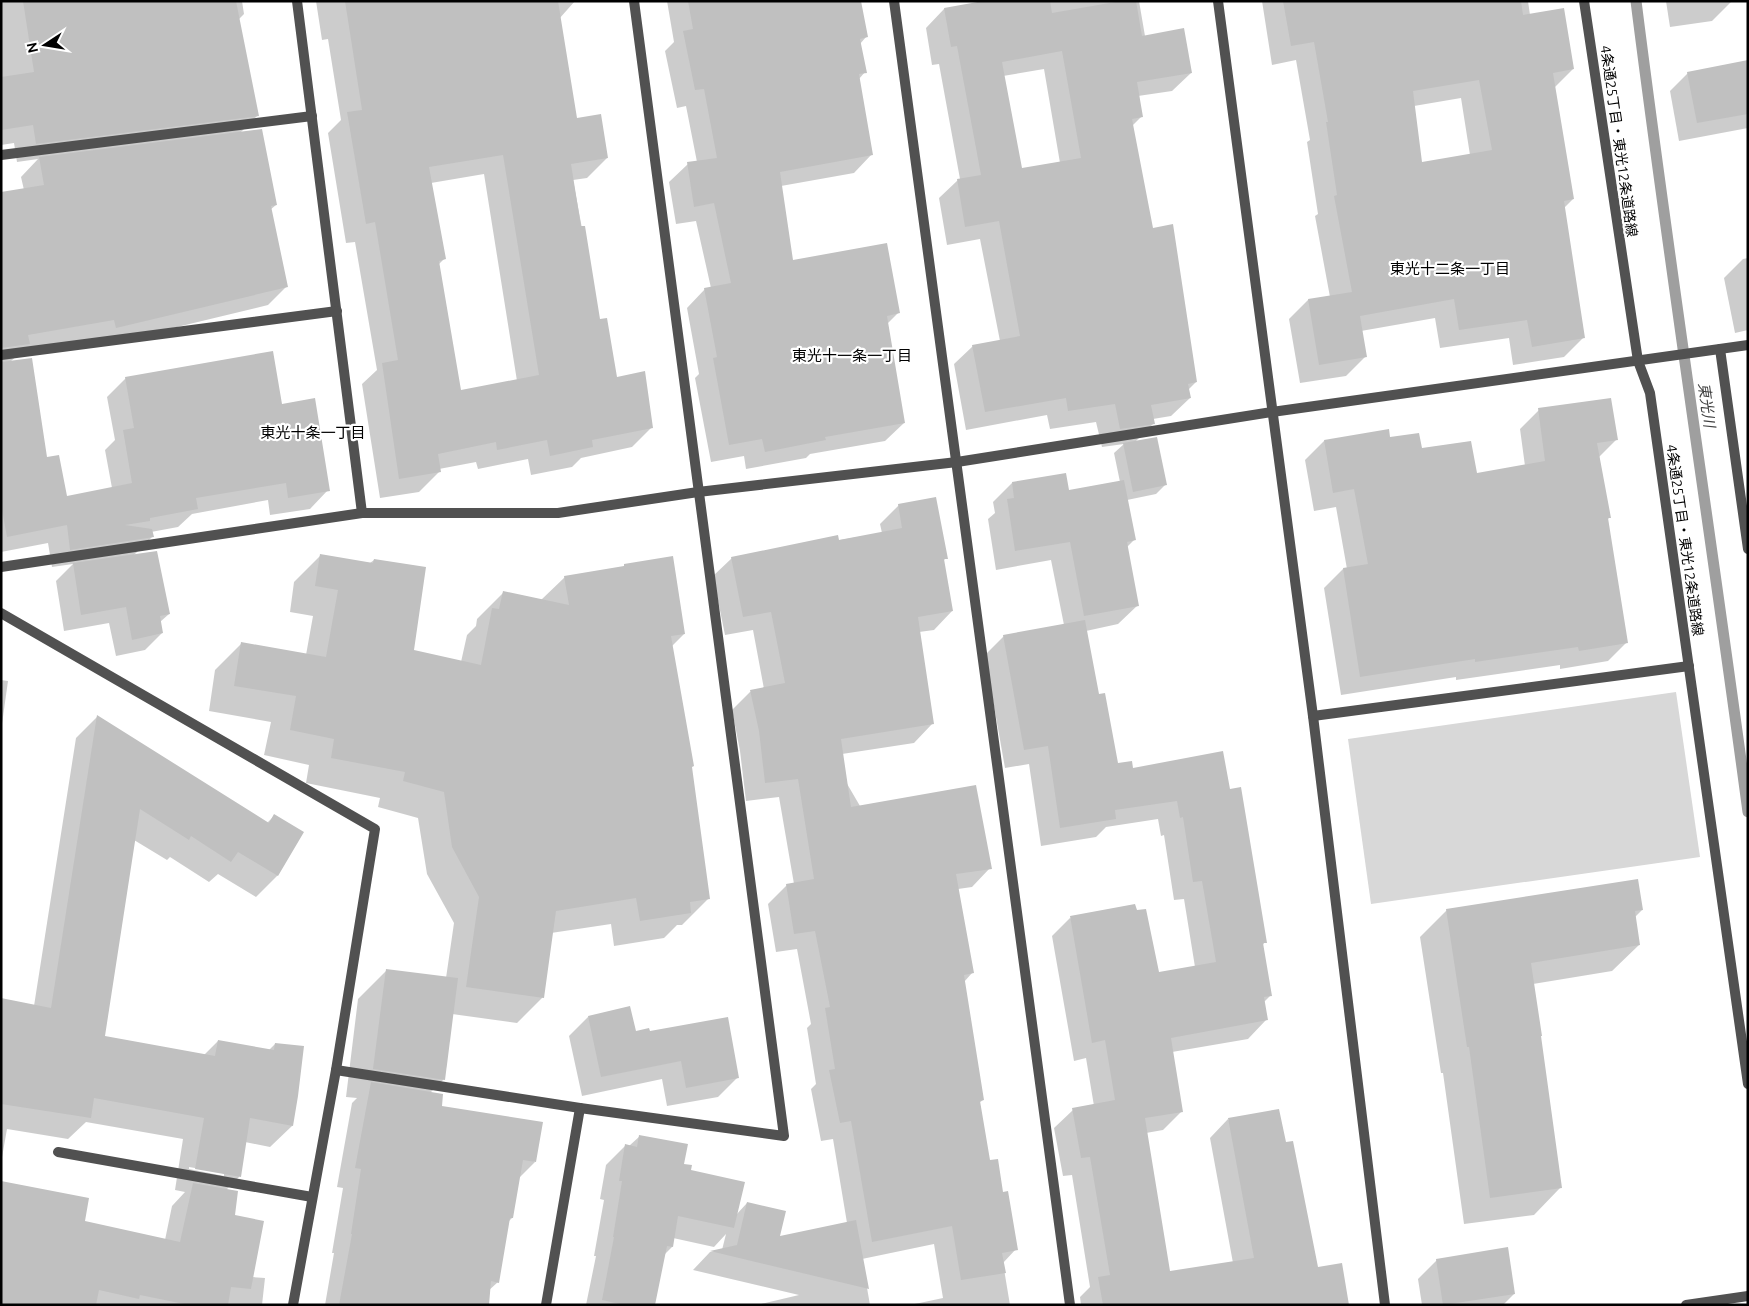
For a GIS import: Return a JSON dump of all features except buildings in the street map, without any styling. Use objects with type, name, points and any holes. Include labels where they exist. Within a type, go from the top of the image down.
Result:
[{"type":"street","points":[[297,1],[362,512]]},
{"type":"street","points":[[336,1070],[580,1108],[784,1136],[634,1]]},
{"type":"street","points":[[894,1],[1070,1305]]},
{"type":"street","points":[[1218,1],[1313,716],[1385,1305]]},
{"type":"street","name":"4条通25丁目・東光12条道路線","points":[[1584,1],[1638,361],[1650,393],[1748,1084]]},
{"type":"street","points":[[1,156],[312,116]]},
{"type":"street","points":[[1,355],[337,311]]},
{"type":"street","points":[[1,567],[362,512],[558,513],[698,492],[957,462],[1272,412],[1748,345]]},
{"type":"street","points":[[1720,349],[1748,550]]},
{"type":"street","points":[[1,613],[375,829],[336,1070],[293,1305]]},
{"type":"street","points":[[1313,716],[1689,666]]},
{"type":"street","points":[[546,1305],[580,1108]]},
{"type":"street","points":[[58,1152],[312,1197]]},
{"type":"street","points":[[1686,1305],[1748,1296]]},
{"type":"shaded area","points":[[1676,692],[1700,857],[1371,904],[1348,739]]},
{"type":"waterway","name":"東光川","points":[[1636,1],[1748,812]]},
{"type":"district","name":"東光十二条一丁目","points":[[1450,268]]},
{"type":"district","name":"東光十一条一丁目","points":[[852,355]]},
{"type":"district","name":"東光十条一丁目","points":[[313,432]]}]
